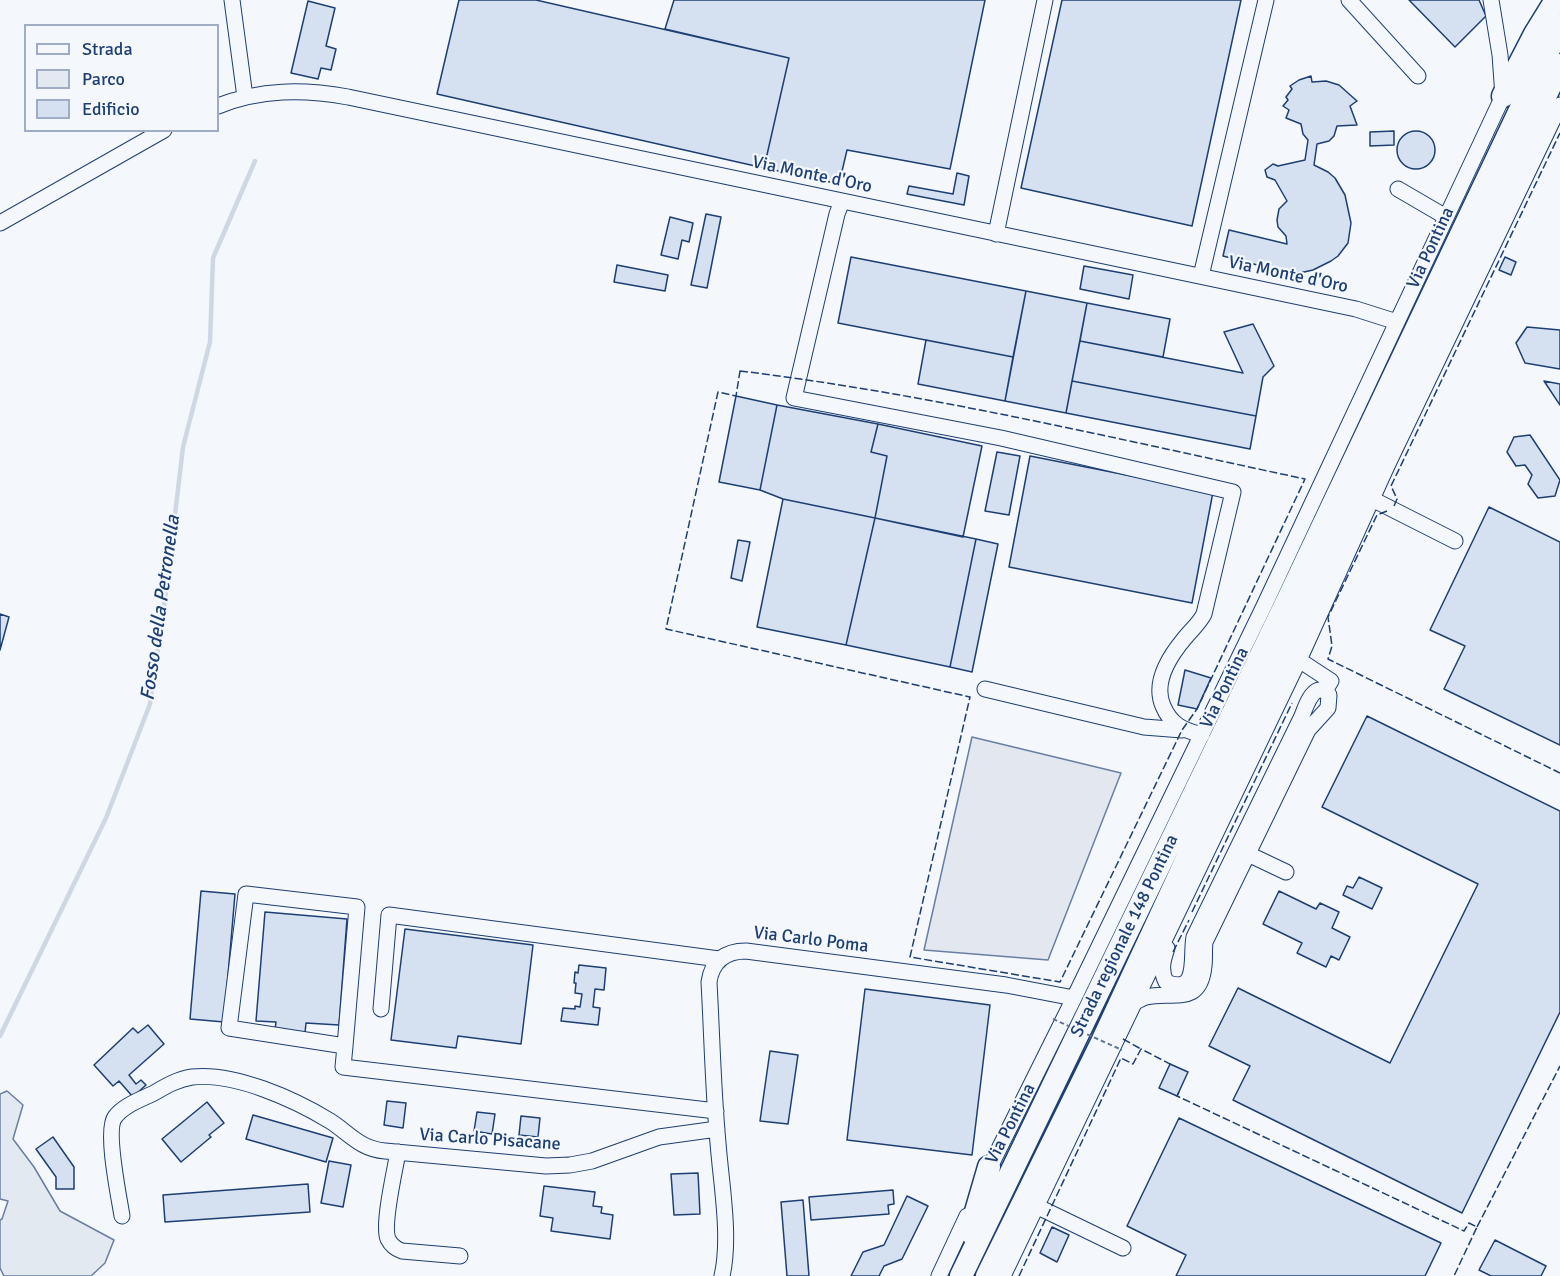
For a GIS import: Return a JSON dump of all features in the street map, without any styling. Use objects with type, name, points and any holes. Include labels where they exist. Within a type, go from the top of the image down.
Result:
[{"type":"highway","points":[[1503,96],[1535,33],[1556,0]]},
{"type":"highway","name":"Via Pontina","points":[[1289,597],[1560,26]]},
{"type":"highway","name":"Strada regionale 148 Pontina","points":[[987,1276],[1102,1042],[1560,65]]},
{"type":"highway","name":"Strada regionale 148 Pontina","points":[[959,1276],[1289,597]]},
{"type":"highway","points":[[959,1276],[989,1167]]},
{"type":"street","points":[[232,0],[245,97]]},
{"type":"street","points":[[996,234],[1045,0]]},
{"type":"street","points":[[1201,276],[1266,0]]},
{"type":"street","points":[[1349,0],[1418,76]]},
{"type":"street","points":[[1491,0],[1500,55],[1503,96]]},
{"type":"street","name":"Via Monte d'Oro","points":[[219,106],[245,97],[287,91],[331,94],[1356,309],[1397,322]]},
{"type":"street","name":"Via Pontina","points":[[939,1276],[989,1167],[1202,735],[1503,96]]},
{"type":"street","points":[[1003,1276],[1299,660],[1372,499],[1560,105]]},
{"type":"street","points":[[0,223],[161,132]]},
{"type":"street","points":[[1398,189],[1446,217]]},
{"type":"street","points":[[842,201],[794,398],[1001,438],[1233,492],[1204,614],[1197,626],[1179,646],[1159,684],[1160,698],[1165,711],[1182,730]]},
{"type":"street","points":[[1372,499],[1455,541]]},
{"type":"street","points":[[1134,1003],[1145,997],[1184,996],[1191,993],[1200,982],[1204,967],[1205,942],[1308,730],[1329,708],[1328,686],[1299,660]]},
{"type":"street","points":[[1192,882],[1187,907],[1162,962],[1163,976],[1171,985],[1178,986],[1185,983],[1191,976],[1194,937],[1309,698],[1313,693],[1328,686]]},
{"type":"street","points":[[985,689],[1144,727],[1182,730],[1202,735]]},
{"type":"street","points":[[1248,854],[1286,872]]},
{"type":"street","points":[[345,1046],[229,1028],[246,894],[357,907],[345,1046],[343,1067],[716,1111]]},
{"type":"street","points":[[381,1009],[389,915],[719,959],[711,972],[709,982],[725,1234],[722,1276]]},
{"type":"street","name":"Via Carlo Poma","points":[[719,959],[732,952],[746,951],[1006,985],[1074,998]]},
{"type":"street","name":"Via Carlo Pisacane","points":[[122,1216],[112,1148],[113,1120],[123,1110],[179,1080],[194,1077],[219,1078],[277,1095],[324,1118],[364,1146],[379,1151],[546,1166],[570,1165],[609,1157],[659,1137],[717,1129]]},
{"type":"street","points":[[398,1152],[387,1227],[389,1240],[395,1248],[402,1251],[460,1256]]},
{"type":"street","points":[[1036,1206],[1124,1248]]},
{"type":"path","points":[[1053,1019],[1122,1050]]},
{"type":"green space","points":[[7,1091],[23,1105],[13,1139],[34,1167],[60,1211],[114,1240],[105,1263],[91,1276],[4,1276],[0,1268],[0,1220],[8,1201],[0,1199],[0,1094]]},
{"type":"shaded area","points":[[972,737],[1121,773],[1048,960],[924,950]]},
{"type":"building","points":[[459,0],[536,0],[789,58],[764,168],[437,94]]},
{"type":"building","points":[[674,0],[985,0],[950,169],[847,150],[839,184],[764,168],[789,58],[665,29]]},
{"type":"building","points":[[1062,0],[1241,0],[1192,226],[1021,188]]},
{"type":"building","points":[[1409,0],[1479,0],[1486,16],[1455,47]]},
{"type":"building","points":[[308,1],[335,8],[326,46],[336,49],[331,70],[321,68],[318,79],[291,73]]},
{"type":"building","points":[[1311,76],[1312,82],[1326,81],[1339,85],[1357,101],[1350,106],[1357,125],[1337,126],[1334,136],[1329,141],[1317,144],[1314,165],[1335,178],[1345,195],[1351,223],[1348,243],[1331,261],[1304,272],[1284,272],[1223,256],[1229,230],[1287,244],[1286,236],[1278,227],[1277,220],[1279,209],[1287,201],[1275,180],[1267,177],[1265,170],[1273,164],[1278,166],[1305,160],[1308,140],[1303,134],[1301,124],[1286,118],[1289,110],[1283,106],[1292,89],[1290,86]]},
{"type":"building","points":[[1394,131],[1394,145],[1370,146],[1370,132]]},
{"type":"building","points":[[1416,131],[1430,136],[1435,150],[1430,164],[1416,169],[1402,164],[1397,150],[1402,136]]},
{"type":"building","points":[[957,173],[969,176],[964,205],[907,194],[909,186],[953,194]]},
{"type":"building","points":[[706,214],[721,217],[707,288],[691,285]]},
{"type":"building","points":[[670,217],[693,223],[689,242],[682,240],[678,259],[661,255]]},
{"type":"building","points":[[851,257],[1026,291],[1013,357],[838,323]]},
{"type":"building","points":[[1505,257],[1516,262],[1511,275],[1499,270]]},
{"type":"building","points":[[617,265],[668,275],[665,291],[614,282]]},
{"type":"building","points":[[1084,266],[1133,275],[1129,299],[1080,289]]},
{"type":"building","points":[[1026,291],[1087,303],[1066,413],[1005,401]]},
{"type":"building","points":[[1087,303],[1170,319],[1163,357],[1080,341]]},
{"type":"building","points":[[1253,324],[1274,366],[1263,377],[1256,416],[1072,381],[1080,341],[1243,373],[1224,332]]},
{"type":"building","points":[[1527,327],[1560,330],[1560,369],[1525,363],[1516,343]]},
{"type":"building","points":[[926,340],[1013,357],[1005,401],[918,384]]},
{"type":"building","points":[[1072,381],[1256,416],[1250,449],[1066,413]]},
{"type":"building","points":[[1544,381],[1560,384],[1560,405]]},
{"type":"building","points":[[736,396],[777,405],[760,490],[719,482]]},
{"type":"building","points":[[777,405],[878,424],[871,452],[887,456],[875,518],[783,499],[760,490]]},
{"type":"building","points":[[878,424],[982,446],[963,537],[875,518],[887,456],[871,452]]},
{"type":"building","points":[[1530,435],[1560,480],[1555,496],[1538,498],[1528,484],[1532,475],[1525,465],[1516,466],[1507,452],[1514,437]]},
{"type":"building","points":[[997,452],[1020,456],[1009,515],[985,511]]},
{"type":"building","points":[[1030,456],[1213,492],[1192,603],[1009,567]]},
{"type":"building","points":[[783,499],[875,518],[846,645],[757,627]]},
{"type":"building","points":[[1489,507],[1560,542],[1560,745],[1444,689],[1465,646],[1430,630]]},
{"type":"building","points":[[875,518],[976,539],[950,667],[846,645]]},
{"type":"building","points":[[976,539],[998,544],[972,672],[950,667]]},
{"type":"building","points":[[738,540],[750,542],[742,581],[731,578]]},
{"type":"building","points":[[0,614],[9,617],[0,650]]},
{"type":"building","points":[[1185,670],[1211,678],[1197,709],[1178,705]]},
{"type":"building","points":[[1367,716],[1560,811],[1560,1012],[1462,1213],[1233,1100],[1250,1066],[1209,1046],[1238,988],[1390,1063],[1478,884],[1322,807]]},
{"type":"building","points":[[1359,877],[1382,888],[1372,909],[1343,895],[1347,886],[1353,888]]},
{"type":"building","points":[[201,891],[235,894],[224,1022],[190,1019]]},
{"type":"building","points":[[1279,891],[1316,909],[1320,903],[1339,912],[1332,928],[1350,937],[1339,960],[1331,956],[1326,967],[1297,953],[1302,943],[1263,924]]},
{"type":"building","points":[[265,912],[347,919],[339,1025],[306,1023],[305,1033],[275,1030],[276,1022],[256,1021]]},
{"type":"building","points":[[405,929],[533,945],[521,1044],[458,1036],[456,1048],[391,1040]]},
{"type":"building","points":[[579,965],[606,968],[604,990],[595,989],[593,1007],[600,1008],[598,1025],[561,1021],[563,1008],[580,1007],[582,994],[575,993],[576,983],[574,983],[575,972],[578,973]]},
{"type":"building","points":[[865,989],[990,1005],[972,1155],[847,1140]]},
{"type":"building","points":[[148,1025],[164,1044],[129,1075],[136,1084],[141,1080],[146,1085],[133,1097],[119,1081],[113,1086],[94,1065],[133,1028],[138,1033]]},
{"type":"building","points":[[770,1051],[798,1055],[788,1124],[760,1121]]},
{"type":"building","points":[[1170,1064],[1188,1072],[1177,1096],[1159,1088]]},
{"type":"building","points":[[387,1101],[406,1103],[403,1128],[384,1125]]},
{"type":"building","points":[[207,1102],[224,1123],[181,1162],[162,1139]]},
{"type":"building","points":[[477,1112],[495,1114],[492,1134],[474,1131]]},
{"type":"building","points":[[253,1115],[333,1138],[326,1162],[246,1139]]},
{"type":"building","points":[[521,1116],[540,1118],[538,1137],[519,1135]]},
{"type":"building","points":[[1179,1118],[1441,1243],[1425,1276],[1176,1276],[1186,1255],[1127,1226]]},
{"type":"building","points":[[53,1137],[74,1167],[74,1189],[56,1189],[56,1177],[36,1149]]},
{"type":"building","points":[[329,1161],[351,1165],[343,1207],[321,1203]]},
{"type":"building","points":[[698,1173],[700,1214],[674,1215],[671,1174]]},
{"type":"building","points":[[308,1184],[310,1212],[165,1222],[163,1195]]},
{"type":"building","points":[[544,1186],[595,1192],[593,1206],[602,1207],[601,1213],[613,1215],[610,1239],[551,1231],[553,1218],[540,1216]]},
{"type":"building","points":[[893,1190],[894,1204],[888,1205],[889,1214],[811,1220],[809,1197]]},
{"type":"building","points":[[907,1196],[928,1206],[902,1259],[884,1266],[879,1276],[851,1276],[863,1252],[884,1245]]},
{"type":"building","points":[[803,1200],[809,1276],[787,1276],[781,1202]]},
{"type":"building","points":[[1052,1227],[1069,1235],[1057,1262],[1040,1253]]},
{"type":"building","points":[[1495,1240],[1546,1266],[1541,1276],[1491,1276],[1479,1270]]},
{"type":"waterway","name":"Fosso della Petronella","points":[[0,1036],[106,818],[150,704],[183,447],[210,342],[213,258],[255,161]]},
{"type":"fence","points":[[1394,506],[1397,499],[1391,486],[1560,133]]},
{"type":"fence","points":[[740,371],[953,405],[1305,479],[1197,709],[1182,730],[1060,982],[910,957],[970,697],[666,629],[718,392],[736,396],[740,371]]},
{"type":"fence","points":[[1387,511],[1377,515],[1328,617],[1332,646],[1328,659],[1560,773]]},
{"type":"fence","points":[[1192,912],[1292,703]]},
{"type":"fence","points":[[1173,952],[1189,920]]},
{"type":"fence","points":[[1123,1039],[1141,1049]]},
{"type":"fence","points":[[1019,1276],[1121,1058],[1133,1064],[1141,1049],[1172,1065]]},
{"type":"fence","points":[[1477,1227],[1560,1066]]},
{"type":"fence","points":[[1179,1092],[1177,1096],[1464,1231],[1469,1223],[1477,1227],[1454,1276]]}]
